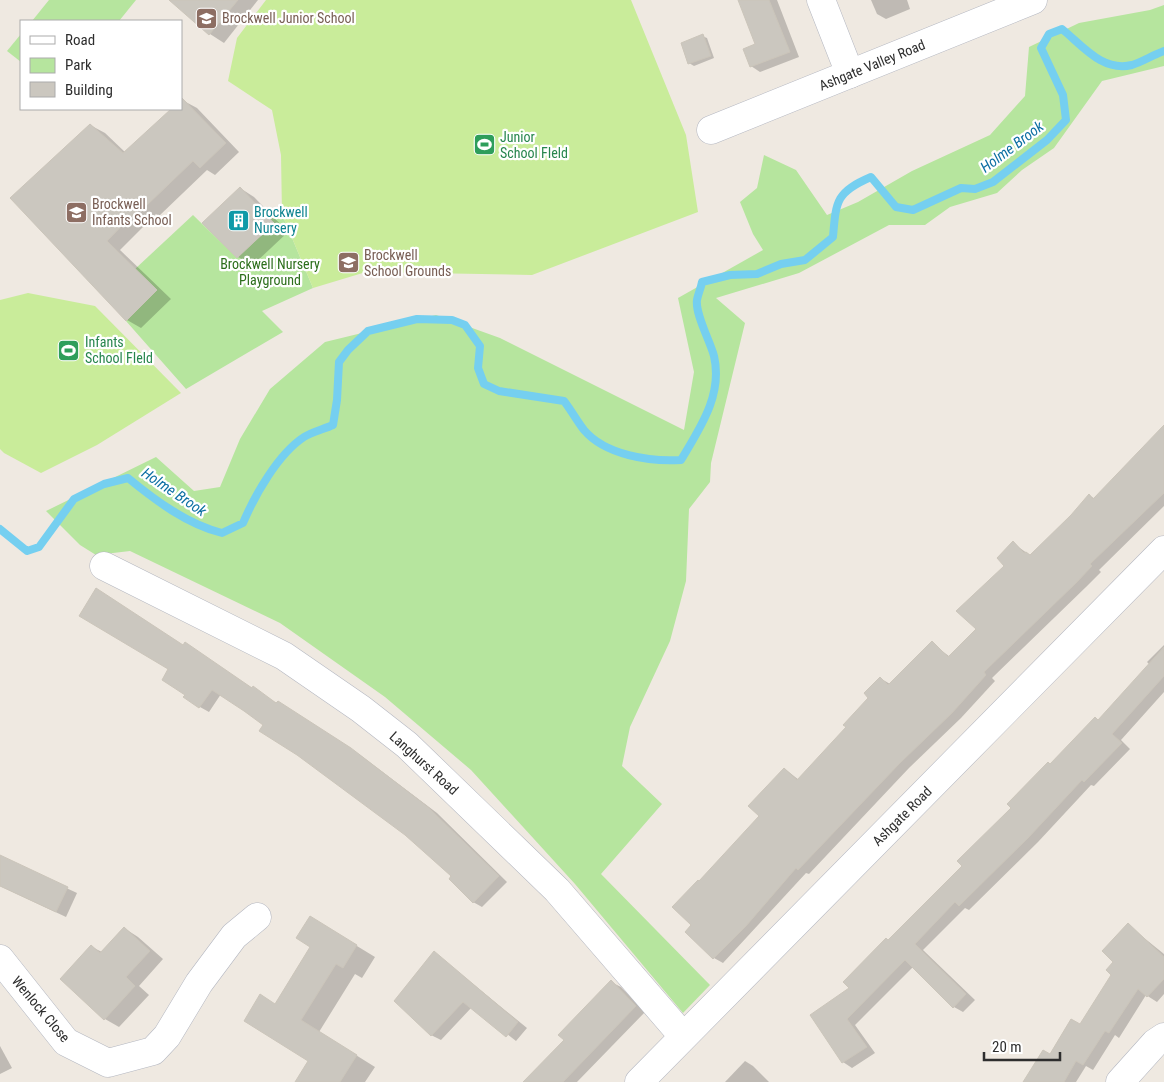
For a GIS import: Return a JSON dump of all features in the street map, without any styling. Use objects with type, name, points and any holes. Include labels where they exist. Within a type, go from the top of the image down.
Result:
[{"type":"street","points":[[821,0],[850,74]]},
{"type":"street","name":"Ashgate Valley Road","points":[[711,130],[1033,0]]},
{"type":"street","name":"Ashgate Road","points":[[645,1080],[683,1036],[1164,550]]},
{"type":"street","name":"Langhurst Road","points":[[104,566],[284,656],[361,709],[407,745],[557,890],[683,1036]]},
{"type":"street","name":"Wenlock Close","points":[[0,959],[66,1042],[108,1063],[153,1051],[167,1036],[199,983],[234,936],[257,917]]},
{"type":"street","points":[[1120,1082],[1155,1043],[1164,1037]]},
{"type":"green space","points":[[49,0],[136,0],[120,20],[33,20]]},
{"type":"green space","name":"Junior School FIeld","points":[[266,0],[631,0],[686,135],[698,212],[532,275],[366,272],[313,288],[282,214],[281,155],[272,110],[228,81],[237,38]]},
{"type":"green space","points":[[1164,5],[1164,66],[1102,81],[1054,148],[1022,170],[997,193],[950,207],[925,225],[889,225],[799,273],[716,298],[745,323],[711,463],[710,482],[689,509],[686,581],[670,641],[630,727],[622,766],[662,804],[601,874],[710,985],[683,1013],[575,884],[471,770],[385,697],[280,623],[130,551],[96,555],[80,545],[46,511],[156,457],[194,491],[220,487],[240,439],[270,389],[325,342],[436,315],[500,338],[684,430],[694,372],[678,298],[763,250],[753,234],[740,202],[757,188],[764,155],[796,170],[827,215],[858,202],[912,171],[990,135],[1025,96],[1029,47],[1079,23],[1150,10]]},
{"type":"green space","points":[[20,35],[20,61],[7,51]]},
{"type":"green space","name":"Brockwell Nursery Playground","points":[[282,214],[313,288],[262,311],[283,332],[186,389],[126,321],[157,290],[135,269],[193,215],[237,258],[274,224],[269,218]]},
{"type":"green space","name":"Infants School FIeld","points":[[28,293],[95,306],[181,393],[97,445],[41,473],[4,453],[0,449],[0,300]]},
{"type":"building","name":"Brockwell Junior School","points":[[169,0],[238,0],[209,35]]},
{"type":"building","points":[[738,0],[769,0],[790,52],[750,67],[743,49],[755,44]]},
{"type":"building","points":[[703,34],[711,56],[688,64],[681,43]]},
{"type":"building","name":"Brockwell Infants School","points":[[182,98],[226,143],[200,168],[193,161],[144,208],[141,206],[107,241],[157,290],[126,321],[10,198],[90,124],[123,153],[170,110],[182,110]]},
{"type":"building","name":"Brockwell Nursery","points":[[240,187],[274,223],[237,258],[202,223]]},
{"type":"building","points":[[1164,425],[1164,493],[1090,564],[1092,566],[1077,582],[984,672],[986,675],[952,713],[900,763],[798,870],[796,868],[746,926],[713,959],[685,932],[691,925],[672,907],[699,881],[759,816],[748,806],[784,768],[797,780],[846,727],[843,725],[868,698],[864,693],[880,677],[888,685],[932,641],[948,657],[976,629],[956,611],[1004,566],[997,558],[1013,541],[1024,553],[1026,552],[1030,555],[1071,515],[1089,494],[1093,499]]},
{"type":"building","points":[[96,588],[183,645],[185,642],[252,688],[253,686],[276,703],[278,701],[351,748],[428,807],[499,876],[473,903],[449,879],[451,876],[405,835],[297,755],[259,731],[263,725],[244,711],[212,690],[199,708],[183,697],[185,695],[162,680],[168,669],[79,616]]},
{"type":"building","points":[[1164,647],[1164,676],[1112,734],[1122,743],[1084,782],[1082,780],[1029,837],[959,906],[955,902],[915,944],[966,994],[953,1008],[905,960],[847,1019],[867,1047],[842,1063],[810,1015],[849,988],[843,982],[962,866],[957,861],[1011,808],[1007,804],[1048,762],[1050,764],[1095,717],[1098,720]]},
{"type":"building","points":[[0,855],[68,887],[56,912],[0,886]]},
{"type":"building","points":[[310,916],[357,945],[343,968],[336,964],[301,1020],[357,1055],[340,1082],[295,1082],[308,1061],[244,1021],[260,994],[275,1004],[310,947],[296,938]]},
{"type":"building","points":[[1128,923],[1164,957],[1164,979],[1147,997],[1138,989],[1109,1033],[1105,1031],[1083,1065],[1076,1061],[1064,1082],[1023,1082],[1043,1050],[1050,1054],[1071,1019],[1080,1024],[1111,975],[1106,970],[1113,962],[1102,951]]},
{"type":"building","points":[[124,927],[150,951],[126,977],[135,986],[104,1020],[60,979],[91,945],[100,953]]},
{"type":"building","points":[[434,951],[518,1022],[506,1037],[463,1002],[431,1036],[394,1001]]},
{"type":"building","points":[[611,980],[636,1006],[563,1082],[523,1082],[564,1040],[558,1035]]},
{"type":"waterway","name":"Holme Brook","points":[[0,529],[27,551],[39,547],[74,499],[104,484],[128,478],[172,511],[196,524],[222,533],[243,523],[268,476],[294,444],[304,437],[333,425],[337,400],[339,362],[348,350],[368,331],[417,319],[452,320],[465,325],[480,346],[478,368],[484,384],[499,391],[564,401],[584,430],[593,439],[616,451],[656,460],[681,460],[708,411],[713,398],[715,384],[714,356],[700,320],[697,306],[697,298],[702,282],[730,275],[757,274],[781,264],[805,260],[833,237],[837,206],[844,193],[859,182],[871,177],[896,207],[913,210],[961,188],[975,189],[993,182],[1047,140],[1066,120],[1063,95],[1041,48],[1049,34],[1062,29],[1085,50],[1111,65],[1132,65],[1164,51]]},
{"type":"place","name":"Brockwell Junior School","points":[[206,18]]},
{"type":"place","name":"Junior School FIeld","points":[[484,145]]},
{"type":"place","name":"Brockwell Infants School","points":[[76,212]]},
{"type":"place","name":"Brockwell Nursery","points":[[238,220]]},
{"type":"place","name":"Brockwell School Grounds","points":[[348,263]]},
{"type":"place","name":"Infants School FIeld","points":[[69,350]]}]
